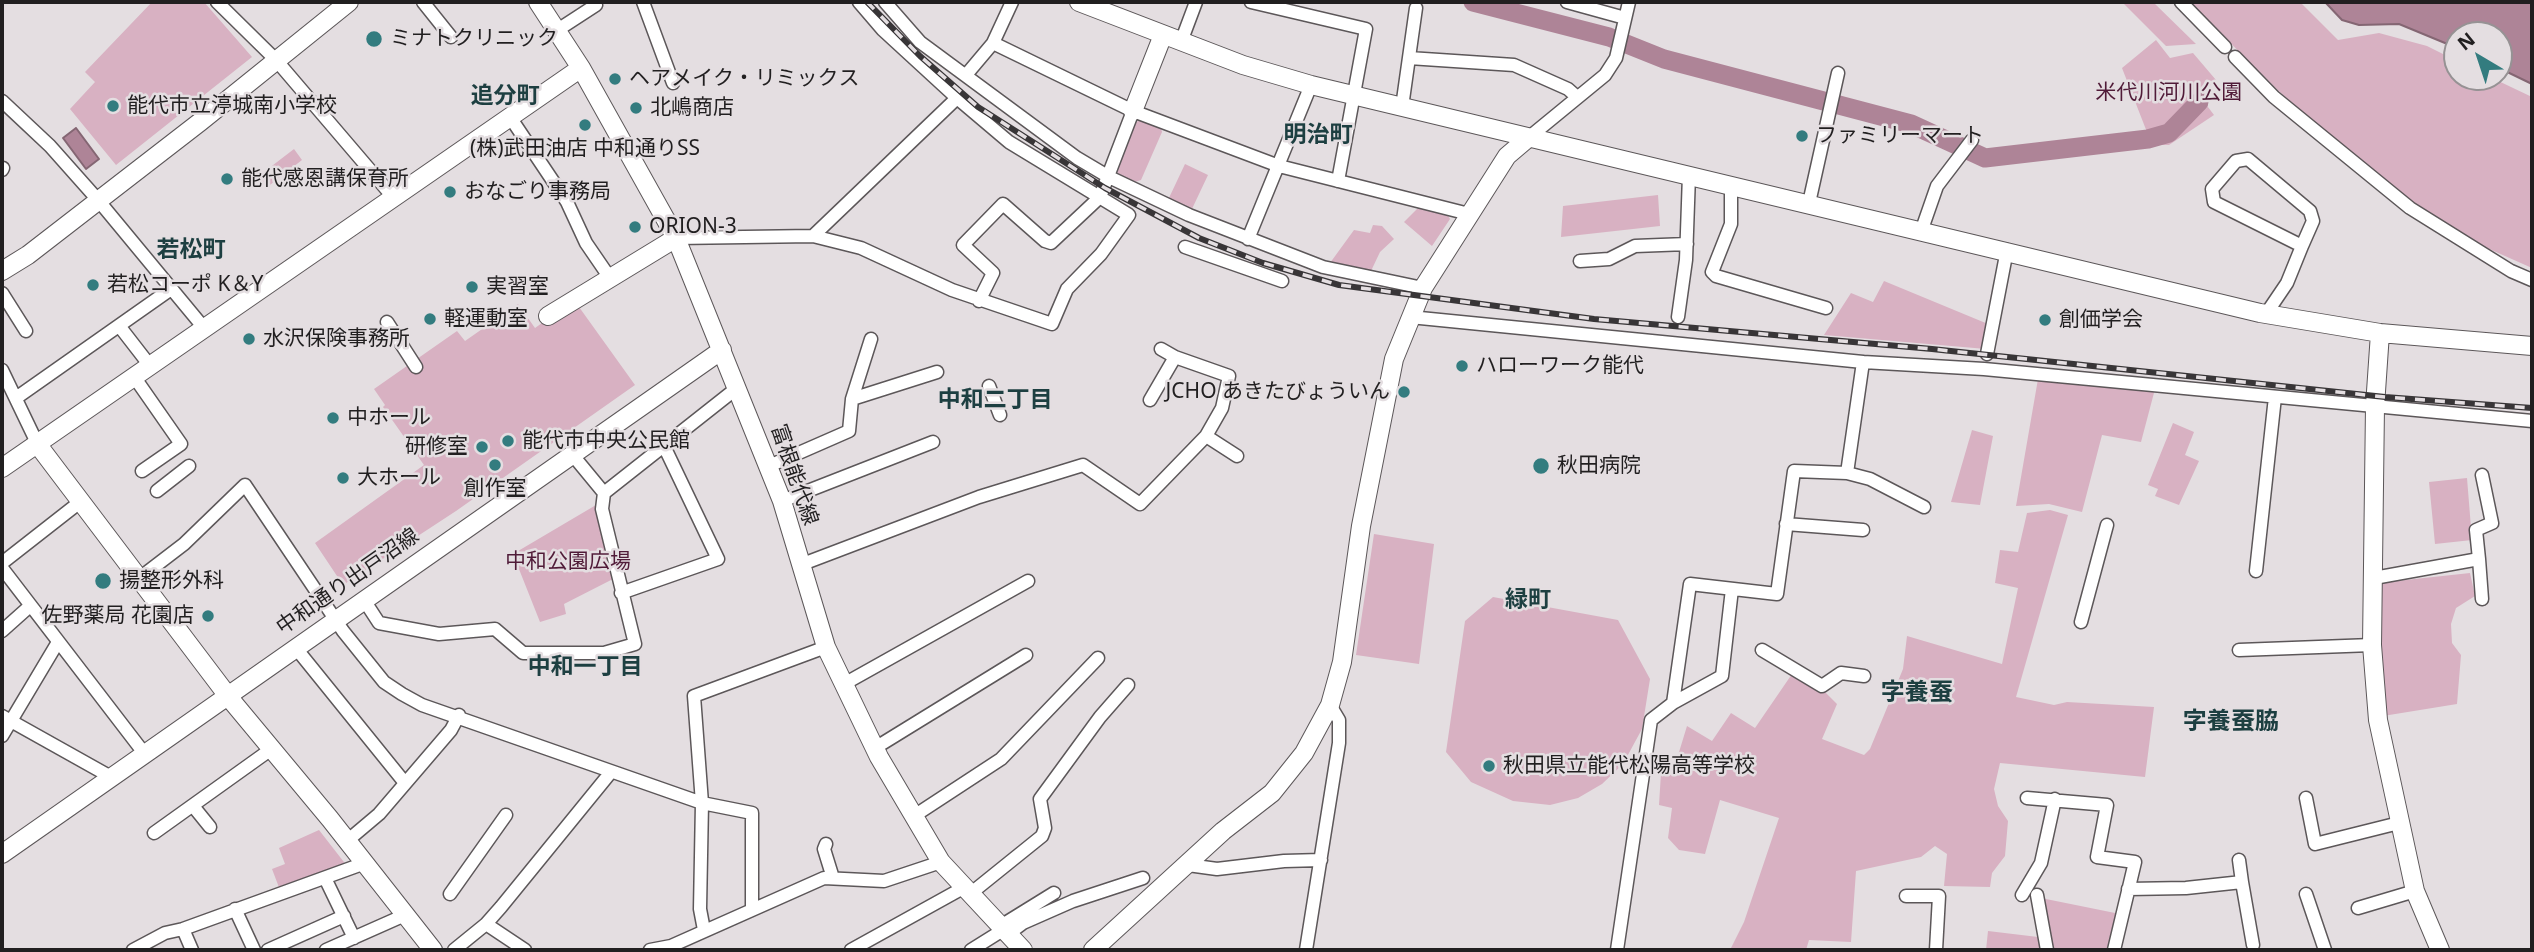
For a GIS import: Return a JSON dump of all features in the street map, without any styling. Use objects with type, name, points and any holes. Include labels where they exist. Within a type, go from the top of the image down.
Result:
[{"type":"street","points":[[217,2],[276,60],[393,197]]},
{"type":"street","points":[[2,271],[28,255],[349,2]]},
{"type":"street","points":[[424,2],[451,37]]},
{"type":"street","name":"富根能代線","points":[[538,2],[581,68],[676,238],[782,501],[827,647],[875,748],[941,862],[1023,950]]},
{"type":"street","points":[[643,2],[673,83]]},
{"type":"street","points":[[548,316],[676,238],[813,236],[861,248],[979,301],[1052,324],[1067,289],[1101,254],[1129,215],[1009,142],[883,30],[859,2]]},
{"type":"street","points":[[885,2],[920,42],[1077,158],[1109,177],[1189,215],[1323,267],[1423,288]]},
{"type":"street","points":[[966,75],[993,43],[1012,2]]},
{"type":"street","points":[[1079,2],[1181,42],[1311,85],[1527,139],[1922,229],[2266,314],[2381,332],[2532,346]]},
{"type":"street","points":[[1181,42],[1196,2]]},
{"type":"street","points":[[1251,2],[1366,29],[1338,181]]},
{"type":"street","points":[[1567,2],[1624,22]]},
{"type":"street","points":[[1093,950],[1272,793],[1304,753],[1330,705],[1342,662],[1362,526],[1394,359],[1410,317],[1423,288],[1507,156],[1605,75],[1616,58],[1629,2]]},
{"type":"street","points":[[2180,2],[2225,47]]},
{"type":"street","points":[[555,31],[596,5]]},
{"type":"street","points":[[1402,107],[1416,8]]},
{"type":"street","points":[[979,301],[993,273],[962,245],[1003,204],[1045,241],[1051,243],[1100,197],[1163,35]]},
{"type":"street","points":[[993,43],[1133,111],[1279,166],[1469,214]]},
{"type":"street","points":[[2235,57],[2274,97],[2410,208],[2511,271],[2532,280]]},
{"type":"street","points":[[1409,58],[1514,65],[1568,89],[1577,97]]},
{"type":"street","points":[[2,468],[151,368],[204,328],[581,68]]},
{"type":"street","points":[[1809,203],[1838,74]]},
{"type":"street","points":[[1248,239],[1311,85]]},
{"type":"street","points":[[813,236],[957,98]]},
{"type":"street","points":[[2,101],[50,146],[204,328]]},
{"type":"street","points":[[510,117],[567,202],[586,243],[610,278]]},
{"type":"street","points":[[1922,229],[1937,186],[1972,140]]},
{"type":"street","points":[[2266,314],[2287,283],[2313,221],[2309,211],[2248,159],[2236,162],[2212,189],[2214,202],[2302,246]]},
{"type":"street","points":[[1678,317],[1686,244],[1689,175]]},
{"type":"street","points":[[1731,185],[1731,223],[1712,272],[1726,279],[1826,308]]},
{"type":"street","points":[[1580,261],[1614,257],[1626,248],[1635,246],[1686,244]]},
{"type":"street","points":[[1185,247],[1282,281]]},
{"type":"street","points":[[1987,354],[2007,250]]},
{"type":"street","points":[[16,398],[172,289]]},
{"type":"street","points":[[2,293],[26,331]]},
{"type":"street","points":[[1410,317],[1863,362],[1984,369],[2532,421]]},
{"type":"street","points":[[387,321],[416,367]]},
{"type":"street","points":[[120,327],[151,368]]},
{"type":"street","points":[[2381,332],[2375,406],[2372,645],[2381,746],[2414,891],[2441,950]]},
{"type":"street","points":[[769,466],[849,431],[852,399],[871,340]]},
{"type":"street","points":[[800,565],[979,497],[1083,465],[1140,503],[1206,436],[1222,408],[1229,376],[1175,357],[1161,349]]},
{"type":"street","name":"中和通り出戸沼線","points":[[2,854],[571,453],[722,350]]},
{"type":"street","points":[[1150,400],[1175,357]]},
{"type":"street","points":[[1847,473],[1863,362]]},
{"type":"street","points":[[2,369],[38,445],[79,502],[226,695],[433,950]]},
{"type":"street","points":[[852,399],[937,372]]},
{"type":"street","points":[[135,378],[180,444],[142,471]]},
{"type":"street","points":[[989,386],[1000,415]]},
{"type":"street","points":[[364,600],[379,622],[439,634],[495,629],[523,653],[604,653],[635,644],[602,509],[604,493],[737,388]]},
{"type":"street","points":[[2256,571],[2275,397]]},
{"type":"street","points":[[1206,436],[1237,456]]},
{"type":"street","points":[[782,501],[933,442]]},
{"type":"street","points":[[621,593],[718,559],[664,446]]},
{"type":"street","points":[[571,453],[604,493]]},
{"type":"street","points":[[157,491],[189,466]]},
{"type":"street","points":[[1673,703],[1690,584],[1777,594],[1794,471],[1847,473],[1870,479],[1924,507]]},
{"type":"street","points":[[2482,599],[2476,530],[2492,523],[2483,475]]},
{"type":"street","points":[[137,580],[184,544],[245,485],[336,619],[384,682],[422,705],[459,715],[702,803],[752,813],[752,909]]},
{"type":"street","points":[[79,502],[2,565],[30,606],[144,753]]},
{"type":"street","points":[[1786,524],[1863,530]]},
{"type":"street","points":[[2081,622],[2107,525]]},
{"type":"street","points":[[2374,578],[2479,559]]},
{"type":"street","points":[[844,684],[1028,581]]},
{"type":"street","points":[[1617,950],[1651,720],[1673,703],[1722,676],[1732,589]]},
{"type":"street","points":[[2,631],[30,606]]},
{"type":"street","points":[[2,736],[6,718],[58,642]]},
{"type":"street","points":[[2239,650],[2372,645]]},
{"type":"street","points":[[296,647],[405,783]]},
{"type":"street","points":[[704,930],[700,909],[702,803],[694,696],[827,647]]},
{"type":"street","points":[[1762,650],[1822,687],[1840,673],[1864,676]]},
{"type":"street","points":[[875,748],[1026,655]]},
{"type":"street","points":[[914,816],[1001,759],[1098,658]]},
{"type":"street","points":[[851,950],[967,891],[1042,836],[1045,828],[1040,799],[1100,717],[1128,685]]},
{"type":"street","points":[[1306,950],[1339,743],[1339,720],[1330,705]]},
{"type":"street","points":[[347,841],[379,814],[451,730],[459,715]]},
{"type":"street","points":[[6,718],[111,777]]},
{"type":"street","points":[[154,833],[270,750]]},
{"type":"street","points":[[454,950],[486,925],[611,772]]},
{"type":"street","points":[[2027,797],[2107,805],[2097,858],[2135,862],[2114,950]]},
{"type":"street","points":[[2306,798],[2315,844],[2399,823]]},
{"type":"street","points":[[2022,895],[2041,863],[2054,799]]},
{"type":"street","points":[[193,806],[210,827]]},
{"type":"street","points":[[450,894],[506,815]]},
{"type":"street","points":[[826,844],[824,849],[833,878]]},
{"type":"street","points":[[1188,864],[1217,870],[1284,861],[1321,860]]},
{"type":"street","points":[[2239,860],[2253,945]]},
{"type":"street","points":[[650,950],[671,946],[824,878],[884,881],[941,862]]},
{"type":"street","points":[[133,950],[165,933],[183,929],[365,863]]},
{"type":"street","points":[[325,878],[354,938]]},
{"type":"street","points":[[1003,930],[1073,901],[1143,878]]},
{"type":"street","points":[[2128,889],[2186,888],[2242,882]]},
{"type":"street","points":[[2358,908],[2414,891]]},
{"type":"street","points":[[971,950],[1054,893]]},
{"type":"street","points":[[2306,894],[2325,950]]},
{"type":"street","points":[[2037,895],[2047,950]]},
{"type":"street","points":[[1906,896],[1939,896],[1936,950]]},
{"type":"street","points":[[235,909],[254,950]]},
{"type":"street","points":[[326,950],[405,915]]},
{"type":"street","points":[[268,950],[344,916]]},
{"type":"street","points":[[486,925],[525,950]]},
{"type":"street","points":[[183,929],[192,950]]},
{"type":"green space","points":[[152,2],[204,2],[252,57],[116,165],[70,109],[95,82],[85,72]]},
{"type":"green space","points":[[2122,2],[2153,2],[2196,44],[2166,46]]},
{"type":"green space","name":"米代川河川公園","points":[[2189,2],[2300,2],[2338,40],[2379,33],[2427,46],[2443,54],[2443,91],[2513,91],[2513,88],[2532,97],[2532,268],[2487,248],[2410,203],[2311,123]]},
{"type":"green space","name":"米代川河川公園","points":[[2156,40],[2170,58],[2193,53],[2216,80],[2203,92],[2210,99],[2205,103],[2214,115],[2169,145],[2152,145],[2122,68]]},
{"type":"green space","points":[[1140,120],[1161,128],[1162,132],[1141,180],[1135,182],[1118,174],[1116,168],[1135,123]]},
{"type":"green space","points":[[294,149],[302,160],[266,188],[261,181],[267,176],[264,172]]},
{"type":"green space","points":[[1185,164],[1208,175],[1191,211],[1168,200]]},
{"type":"green space","points":[[1658,195],[1660,226],[1561,237],[1563,206]]},
{"type":"green space","points":[[1420,206],[1447,214],[1450,219],[1432,246],[1404,222]]},
{"type":"green space","points":[[1373,225],[1382,226],[1394,239],[1380,252],[1371,271],[1330,263],[1354,230],[1370,233]]},
{"type":"green space","points":[[1884,281],[1988,324],[1986,349],[1824,335],[1851,293],[1873,302]]},
{"type":"green space","points":[[574,300],[635,385],[456,511],[343,585],[315,543],[424,465],[383,407],[385,405],[374,389],[457,331],[465,341],[518,304],[535,328]]},
{"type":"green space","points":[[2038,379],[2155,389],[2141,442],[2102,435],[2082,512],[2049,504],[2016,506]]},
{"type":"green space","points":[[2173,423],[2194,432],[2185,455],[2199,461],[2179,505],[2155,496],[2158,489],[2148,485]]},
{"type":"green space","points":[[1972,430],[1993,436],[1980,505],[1951,502]]},
{"type":"green space","points":[[2467,478],[2472,540],[2435,544],[2429,482]]},
{"type":"green space","name":"中和公園広場","points":[[596,505],[613,579],[564,604],[566,614],[540,622],[513,554]]},
{"type":"green space","points":[[2050,510],[2068,515],[2016,697],[2054,705],[2067,702],[2154,707],[2145,777],[2000,763],[1994,789],[1998,806],[2008,821],[2005,856],[1992,873],[1990,887],[1944,886],[1947,854],[1935,846],[1921,857],[1856,871],[1851,942],[1809,940],[1806,950],[1730,950],[1744,922],[1779,818],[1720,800],[1705,854],[1679,850],[1668,838],[1672,808],[1659,805],[1661,773],[1672,775],[1687,726],[1712,741],[1731,713],[1755,728],[1792,674],[1825,692],[1837,704],[1822,739],[1864,755],[1870,749],[1903,669],[1907,636],[2002,664],[2018,588],[1995,583],[2000,550],[2018,552],[2027,513]]},
{"type":"green space","points":[[1374,534],[1434,544],[1419,664],[1356,655]]},
{"type":"green space","points":[[2470,573],[2475,596],[2456,608],[2451,624],[2452,643],[2461,655],[2457,704],[2383,716],[2378,583]]},
{"type":"green space","points":[[1493,597],[1618,620],[1650,679],[1642,729],[1623,764],[1602,784],[1578,798],[1550,805],[1513,801],[1471,782],[1446,752],[1465,621]]},
{"type":"green space","points":[[319,830],[347,866],[280,890],[272,869],[285,864],[279,848]]},
{"type":"green space","points":[[2041,898],[2120,914],[2111,950],[2054,950],[2048,943]]},
{"type":"green space","points":[[1988,931],[2038,937],[2043,950],[1986,950]]},
{"type":"shaded area","points":[[2325,2],[2532,2],[2532,84],[2513,75],[2513,21],[2443,21],[2443,42],[2399,24],[2359,25],[2342,20]]},
{"type":"shaded area","points":[[2197,99],[2202,105],[2182,128],[2168,139],[2154,141],[2152,133],[2167,129]]},
{"type":"shaded area","points":[[76,128],[99,159],[86,169],[63,138]]},
{"type":"waterway","points":[[1473,2],[1609,37],[1664,59],[1911,124],[1985,158],[2148,139],[2169,133],[2199,102]]},
{"type":"railway","points":[[867,2],[920,56],[978,107],[1105,188],[1199,238],[1263,263],[1339,285],[1594,319],[1932,349],[2385,397],[2532,408]]},
{"type":"place","name":"ミナトクリニック","points":[[374,39]]},
{"type":"place","name":"ヘアメイク・リミックス","points":[[615,79]]},
{"type":"place","name":"能代市立渟城南小学校","points":[[113,106]]},
{"type":"place","name":"北嶋商店","points":[[636,108]]},
{"type":"place","name":"(株)武田油店 中和通りSS","points":[[585,125]]},
{"type":"place","name":"ファミリーマート","points":[[1802,136]]},
{"type":"place","name":"能代感恩講保育所","points":[[227,179]]},
{"type":"place","name":"おなごり事務局","points":[[450,192]]},
{"type":"place","name":"ORION-3","points":[[635,227]]},
{"type":"place","name":"若松コーポ K＆Y","points":[[93,285]]},
{"type":"place","name":"実習室","points":[[472,287]]},
{"type":"place","name":"軽運動室","points":[[430,319]]},
{"type":"place","name":"創価学会","points":[[2045,320]]},
{"type":"place","name":"水沢保険事務所","points":[[249,339]]},
{"type":"place","name":"ハローワーク能代","points":[[1462,366]]},
{"type":"place","name":"JCHO あきたびょういん","points":[[1404,392]]},
{"type":"place","name":"中ホール","points":[[333,418]]},
{"type":"place","name":"能代市中央公民館","points":[[508,441]]},
{"type":"place","name":"研修室","points":[[482,447]]},
{"type":"place","name":"創作室","points":[[495,465]]},
{"type":"place","name":"秋田病院","points":[[1541,466]]},
{"type":"place","name":"大ホール","points":[[343,478]]},
{"type":"place","name":"揚整形外科","points":[[103,581]]},
{"type":"place","name":"佐野薬局 花園店","points":[[208,616]]},
{"type":"place","name":"秋田県立能代松陽高等学校","points":[[1489,766]]},
{"type":"district","name":"追分町","points":[[505,96]]},
{"type":"district","name":"明治町","points":[[1318,135]]},
{"type":"district","name":"若松町","points":[[191,250]]},
{"type":"district","name":"中和二丁目","points":[[995,400]]},
{"type":"district","name":"緑町","points":[[1528,600]]},
{"type":"district","name":"中和一丁目","points":[[585,667]]},
{"type":"district","name":"字養蚕","points":[[1917,693]]},
{"type":"district","name":"字養蚕脇","points":[[2231,722]]}]
